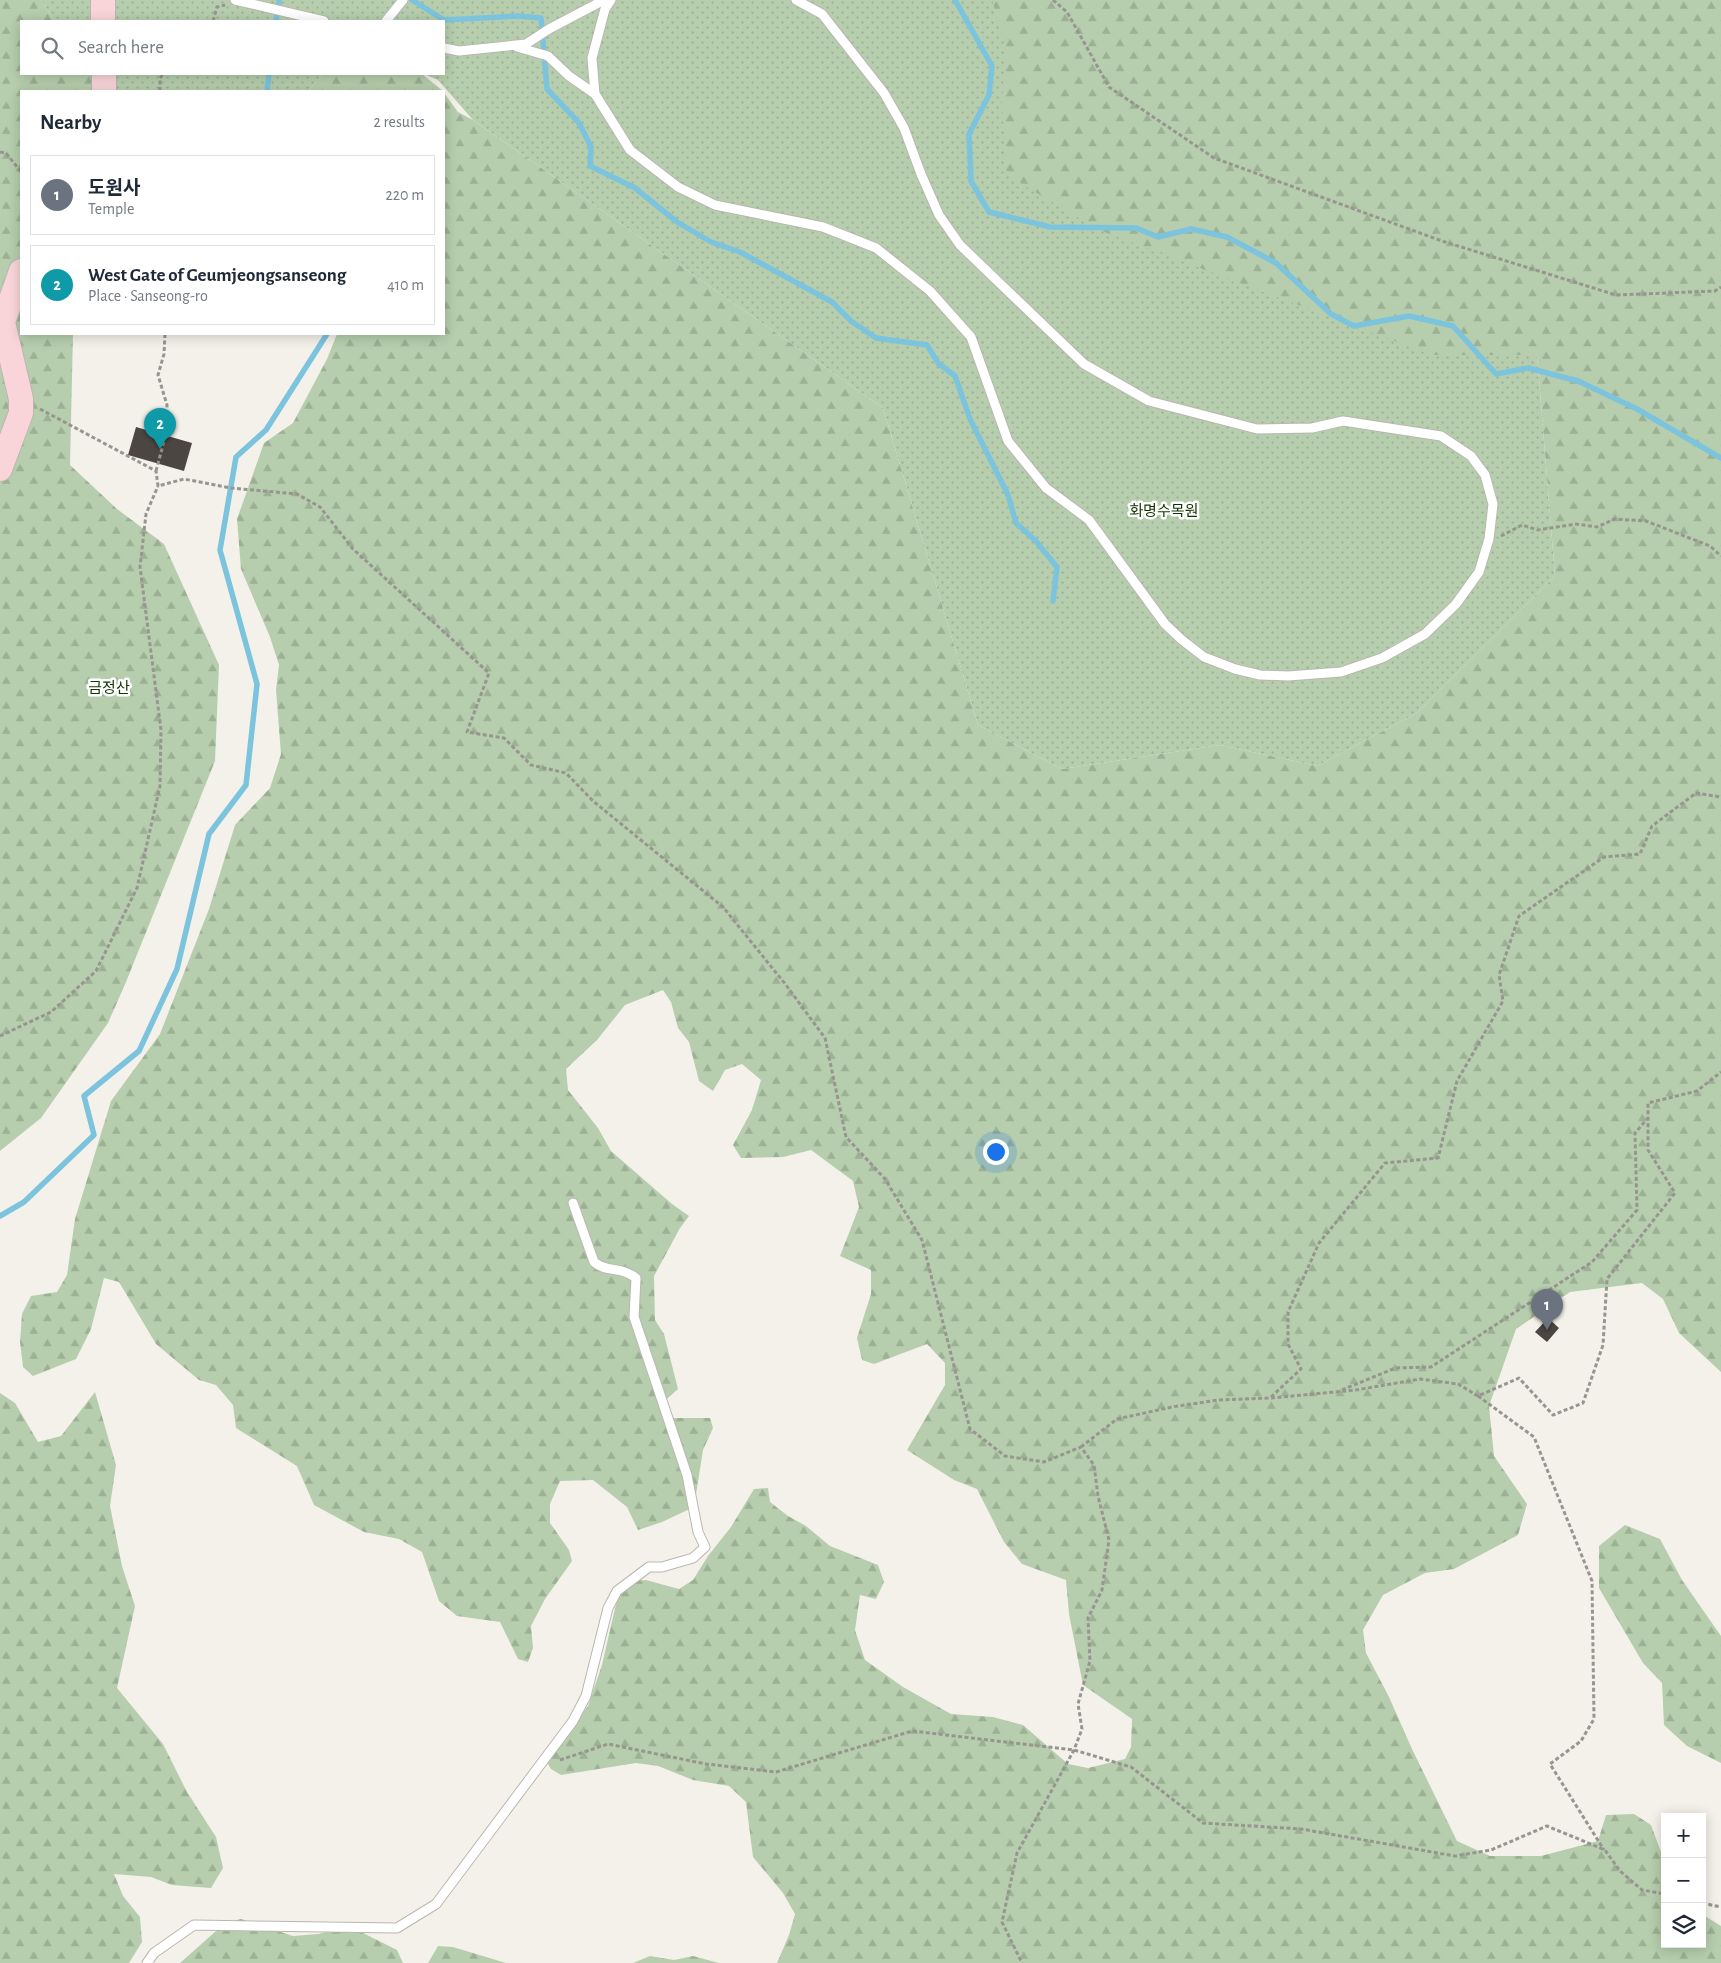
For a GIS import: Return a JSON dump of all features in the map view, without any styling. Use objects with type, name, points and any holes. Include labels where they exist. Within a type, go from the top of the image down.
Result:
[{"type":"main road","points":[[103,0],[103,20]]},
{"type":"main road","points":[[104,75],[104,90]]},
{"type":"main road","points":[[0,469],[21,413],[21,399],[3,322],[20,274]]},
{"type":"lane","points":[[235,0],[320,20]]},
{"type":"lane","points":[[387,20],[403,0]]},
{"type":"lane","points":[[445,48],[459,51],[526,44],[549,29],[604,0]]},
{"type":"lane","points":[[595,94],[592,58],[605,9],[611,0]]},
{"type":"lane","points":[[512,46],[548,56],[569,76],[595,94],[630,150],[678,187],[715,205],[823,227],[876,248],[930,291],[971,337],[1008,441],[1046,488],[1089,520],[1165,624],[1204,657],[1235,669],[1260,675],[1288,676],[1341,672],[1382,658],[1425,634],[1456,604],[1479,572],[1488,542],[1493,504],[1485,475],[1471,456],[1441,436],[1343,421],[1312,428],[1257,429],[1149,401],[1084,364],[960,245],[939,215],[904,128],[884,94],[822,14],[796,0]]},
{"type":"lane","points":[[147,1963],[154,1953],[194,1925],[397,1928],[436,1904],[574,1721],[586,1696],[608,1608],[616,1591],[649,1567],[662,1567],[693,1558],[705,1547],[698,1532],[687,1475],[634,1317],[636,1278],[628,1272],[600,1268],[594,1262],[573,1203]]},
{"type":"path","points":[[213,20],[217,8],[235,0]]},
{"type":"path","points":[[1053,0],[1066,12],[1109,87],[1214,158],[1442,241],[1616,296],[1715,291],[1721,287]]},
{"type":"path","points":[[160,90],[160,78],[162,75]]},
{"type":"path","points":[[0,152],[6,153],[20,171]]},
{"type":"path","points":[[0,1036],[51,1012],[96,971],[136,888],[160,786],[161,730],[140,567],[146,514],[158,486],[156,471],[166,434],[167,405],[158,376],[164,354],[165,335]]},
{"type":"path","points":[[21,399],[156,471]]},
{"type":"path","points":[[158,486],[184,479],[231,488],[297,494],[320,507],[353,549],[489,673],[467,732],[504,738],[531,765],[566,773],[593,801],[723,907],[786,985],[825,1038],[846,1137],[885,1179],[922,1240],[970,1429],[1005,1456],[1044,1462],[1081,1447],[1117,1418],[1172,1407],[1218,1400],[1339,1392],[1420,1379],[1458,1384],[1478,1396],[1534,1437],[1592,1581],[1594,1719],[1581,1742],[1550,1764],[1604,1850],[1620,1871],[1642,1890],[1661,1894]]},
{"type":"path","points":[[1488,542],[1522,525],[1538,530],[1576,524],[1597,527],[1616,519],[1646,520],[1710,546],[1721,556]]},
{"type":"path","points":[[1270,1398],[1301,1369],[1288,1344],[1288,1312],[1319,1243],[1385,1164],[1438,1158],[1457,1081],[1503,1001],[1499,976],[1518,916],[1604,857],[1640,854],[1652,826],[1696,793],[1721,798]]},
{"type":"path","points":[[1478,1396],[1519,1378],[1553,1415],[1583,1403],[1603,1345],[1607,1278],[1675,1192],[1648,1150],[1648,1103],[1697,1091],[1721,1072]]},
{"type":"path","points":[[1339,1392],[1394,1368],[1431,1367],[1592,1262],[1637,1210],[1635,1133],[1648,1118]]},
{"type":"path","points":[[1022,1963],[1002,1922],[1017,1854],[1074,1750],[1082,1729],[1078,1704],[1090,1661],[1088,1618],[1102,1590],[1109,1540],[1098,1496],[1094,1465],[1081,1447]]},
{"type":"path","points":[[538,1767],[608,1744],[706,1764],[776,1772],[912,1731],[1074,1750],[1131,1767],[1203,1823],[1301,1829],[1455,1856],[1491,1850],[1547,1826],[1604,1850]]},
{"type":"path","points":[[1706,1904],[1721,1907]]},
{"type":"green space","name":"금정산","points":[[0,0],[41,0],[54,20],[20,20],[20,75],[91,75],[101,90],[20,90],[20,335],[73,335],[70,465],[117,509],[164,544],[219,665],[215,761],[108,1023],[41,1118],[0,1151]]},
{"type":"green space","name":"화명수목원","points":[[41,0],[1032,0],[1432,355],[1537,355],[1555,576],[1417,713],[1317,766],[1220,745],[1062,769],[978,725],[883,408],[473,120],[438,80],[426,75],[445,75],[445,20],[54,20]]},
{"type":"green space","points":[[992,0],[1721,0],[1721,1372],[1679,1333],[1663,1299],[1642,1283],[1570,1292],[1516,1329],[1489,1406],[1494,1456],[1527,1504],[1518,1535],[1454,1569],[1425,1573],[1383,1595],[1363,1630],[1366,1653],[1389,1697],[1457,1841],[1490,1856],[1541,1856],[1598,1841],[1606,1815],[1634,1814],[1651,1825],[1661,1852],[1661,1948],[1706,1948],[1706,1917],[1721,1926],[1721,1963],[777,1963],[789,1935],[795,1914],[783,1893],[753,1857],[746,1802],[729,1786],[693,1780],[658,1766],[636,1763],[561,1775],[551,1769],[546,1761],[588,1706],[602,1665],[617,1600],[629,1581],[646,1580],[679,1589],[693,1580],[708,1556],[731,1527],[754,1489],[768,1488],[770,1502],[788,1516],[806,1526],[830,1546],[878,1565],[884,1582],[876,1599],[860,1595],[855,1630],[865,1660],[903,1687],[951,1714],[993,1717],[1023,1725],[1068,1764],[1088,1768],[1125,1759],[1131,1747],[1132,1719],[1083,1685],[1069,1614],[1066,1580],[1022,1564],[1004,1542],[977,1489],[954,1480],[907,1450],[945,1385],[945,1363],[927,1344],[874,1364],[862,1360],[857,1338],[871,1294],[871,1270],[840,1256],[859,1207],[853,1181],[811,1150],[783,1157],[741,1158],[733,1145],[752,1110],[761,1080],[742,1064],[725,1070],[713,1091],[699,1081],[689,1042],[678,1028],[671,1002],[663,990],[625,1005],[597,1040],[566,1069],[568,1090],[598,1128],[611,1151],[672,1204],[689,1216],[680,1228],[654,1276],[655,1320],[664,1334],[678,1389],[659,1406],[666,1418],[710,1418],[713,1428],[703,1450],[694,1507],[662,1522],[638,1530],[627,1507],[593,1480],[560,1481],[550,1504],[550,1523],[569,1550],[572,1561],[545,1599],[531,1626],[533,1648],[528,1662],[518,1659],[500,1622],[457,1616],[439,1601],[422,1552],[399,1539],[364,1532],[314,1505],[297,1466],[236,1428],[233,1405],[216,1385],[199,1380],[156,1344],[119,1282],[104,1278],[91,1329],[76,1359],[33,1376],[23,1367],[20,1342],[22,1314],[31,1296],[57,1292],[67,1275],[75,1219],[111,1101],[160,1034],[209,909],[235,825],[270,788],[281,754],[276,690],[279,665],[270,637],[241,569],[237,519],[264,443],[293,423],[327,359],[337,335],[445,335],[445,94],[458,112],[473,120],[883,408],[978,725],[1062,769],[1220,745],[1317,766],[1417,713],[1555,576],[1537,355],[1432,355],[1099,230],[1007,175],[1002,104],[1005,44]]},
{"type":"green space","points":[[91,75],[322,75],[309,90],[101,90]]},
{"type":"green space","points":[[322,75],[423,75],[442,90],[309,90]]},
{"type":"green space","points":[[95,1392],[116,1465],[110,1506],[122,1566],[135,1606],[117,1688],[163,1744],[187,1792],[216,1837],[223,1868],[211,1888],[172,1885],[151,1877],[114,1874],[123,1896],[140,1917],[142,1942],[129,1963],[0,1963],[0,1393],[15,1403],[38,1442],[61,1436]]},
{"type":"green space","points":[[1625,1525],[1660,1539],[1682,1580],[1721,1636],[1721,1763],[1687,1746],[1664,1725],[1662,1683],[1643,1663],[1599,1588],[1599,1546]]},
{"type":"green space","points":[[241,1919],[293,1936],[318,1934],[351,1927],[397,1950],[403,1963],[180,1963],[225,1923]]},
{"type":"green space","points":[[438,1946],[453,1947],[506,1963],[428,1963]]},
{"type":"green space","points":[[650,1956],[674,1960],[693,1956],[719,1963],[633,1963]]},
{"type":"building","points":[[136,427],[192,443],[184,471],[128,455]]},
{"type":"building","points":[[1548,1318],[1559,1328],[1547,1342],[1535,1332]]},
{"type":"waterway","points":[[276,20],[279,0]]},
{"type":"waterway","points":[[412,0],[444,20],[518,16],[541,18],[547,89],[579,123],[591,147],[590,166],[635,188],[677,222],[711,242],[740,252],[832,302],[851,321],[876,338],[927,345],[938,363],[955,376],[970,419],[1008,495],[1016,523],[1035,540],[1057,567],[1053,601]]},
{"type":"waterway","points":[[955,0],[992,66],[989,95],[969,134],[971,181],[989,212],[1050,227],[1136,228],[1158,237],[1191,229],[1227,237],[1276,263],[1331,314],[1354,326],[1409,316],[1453,326],[1496,374],[1528,368],[1578,381],[1637,409],[1721,458]]},
{"type":"waterway","points":[[267,90],[269,75]]},
{"type":"waterway","points":[[0,1216],[24,1202],[94,1135],[84,1096],[139,1051],[177,969],[209,834],[246,785],[257,684],[220,550],[236,457],[266,430],[326,335]]},
{"type":"place","name":"West Gate of Geumjeongsanseong","points":[[160,449]]},
{"type":"place","name":"도원사","points":[[1547,1330]]}]
